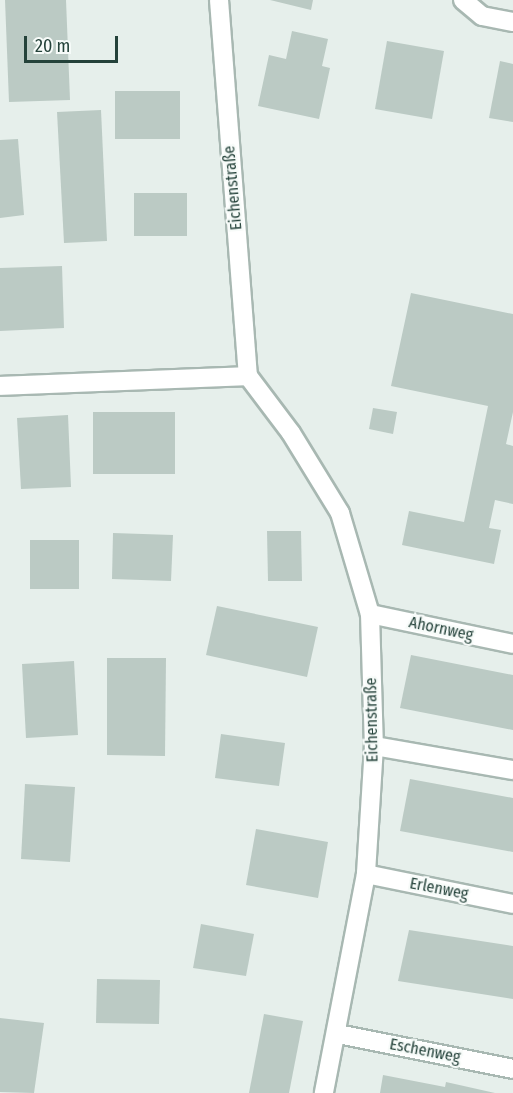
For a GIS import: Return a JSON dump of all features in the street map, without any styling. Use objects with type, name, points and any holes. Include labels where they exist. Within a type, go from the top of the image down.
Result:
[{"type":"street","name":"Eichenstraße","points":[[219,0],[248,376],[291,433],[340,513],[370,614],[374,746],[366,874],[338,1034],[324,1093]]},
{"type":"street","points":[[463,0],[482,16],[513,22]]},
{"type":"street","points":[[0,386],[248,376]]},
{"type":"street","name":"Ahornweg","points":[[370,614],[513,644]]},
{"type":"street","points":[[374,746],[513,770]]},
{"type":"street","name":"Erlenweg","points":[[366,874],[513,904]]},
{"type":"street","name":"Eschenweg","points":[[338,1034],[513,1069]]},
{"type":"building","points":[[5,0],[66,0],[70,100],[9,102]]},
{"type":"building","points":[[270,0],[313,0],[311,10]]},
{"type":"building","points":[[292,31],[328,39],[322,66],[330,68],[319,119],[258,106],[269,55],[286,59]]},
{"type":"building","points":[[387,41],[444,51],[432,119],[375,109]]},
{"type":"building","points":[[500,61],[513,64],[513,122],[489,118]]},
{"type":"building","points":[[115,91],[180,91],[180,139],[115,139]]},
{"type":"building","points":[[101,110],[107,241],[64,243],[57,112]]},
{"type":"building","points":[[18,139],[24,215],[0,218],[0,140]]},
{"type":"building","points":[[134,193],[187,193],[187,236],[134,236]]},
{"type":"building","points":[[62,266],[64,328],[0,331],[0,268]]},
{"type":"building","points":[[411,293],[513,314],[513,412],[506,444],[513,446],[513,504],[495,500],[489,528],[501,530],[494,564],[402,545],[409,511],[464,522],[488,406],[391,386]]},
{"type":"building","points":[[373,408],[397,412],[393,434],[369,429]]},
{"type":"building","points":[[93,412],[175,412],[175,474],[93,474]]},
{"type":"building","points":[[68,415],[71,487],[21,489],[17,418]]},
{"type":"building","points":[[267,531],[301,531],[302,581],[268,581]]},
{"type":"building","points":[[113,533],[173,535],[171,581],[112,579]]},
{"type":"building","points":[[30,540],[79,540],[79,589],[30,589]]},
{"type":"building","points":[[217,606],[318,627],[307,677],[206,655]]},
{"type":"building","points":[[411,655],[513,675],[513,730],[400,708]]},
{"type":"building","points":[[107,658],[166,658],[165,756],[107,755]]},
{"type":"building","points":[[74,661],[78,735],[26,738],[22,664]]},
{"type":"building","points":[[221,734],[285,743],[279,786],[215,778]]},
{"type":"building","points":[[410,779],[513,798],[513,852],[400,831]]},
{"type":"building","points":[[25,784],[75,787],[70,862],[21,859]]},
{"type":"building","points":[[256,829],[328,842],[318,898],[246,885]]},
{"type":"building","points":[[201,924],[254,934],[246,976],[193,968]]},
{"type":"building","points":[[409,930],[513,946],[513,999],[398,981]]},
{"type":"building","points":[[97,979],[160,980],[159,1024],[96,1023]]},
{"type":"building","points":[[264,1014],[303,1021],[289,1093],[249,1093]]},
{"type":"building","points":[[0,1018],[44,1023],[34,1093],[0,1092]]},
{"type":"building","points":[[383,1075],[445,1087],[446,1082],[495,1093],[380,1093]]}]
